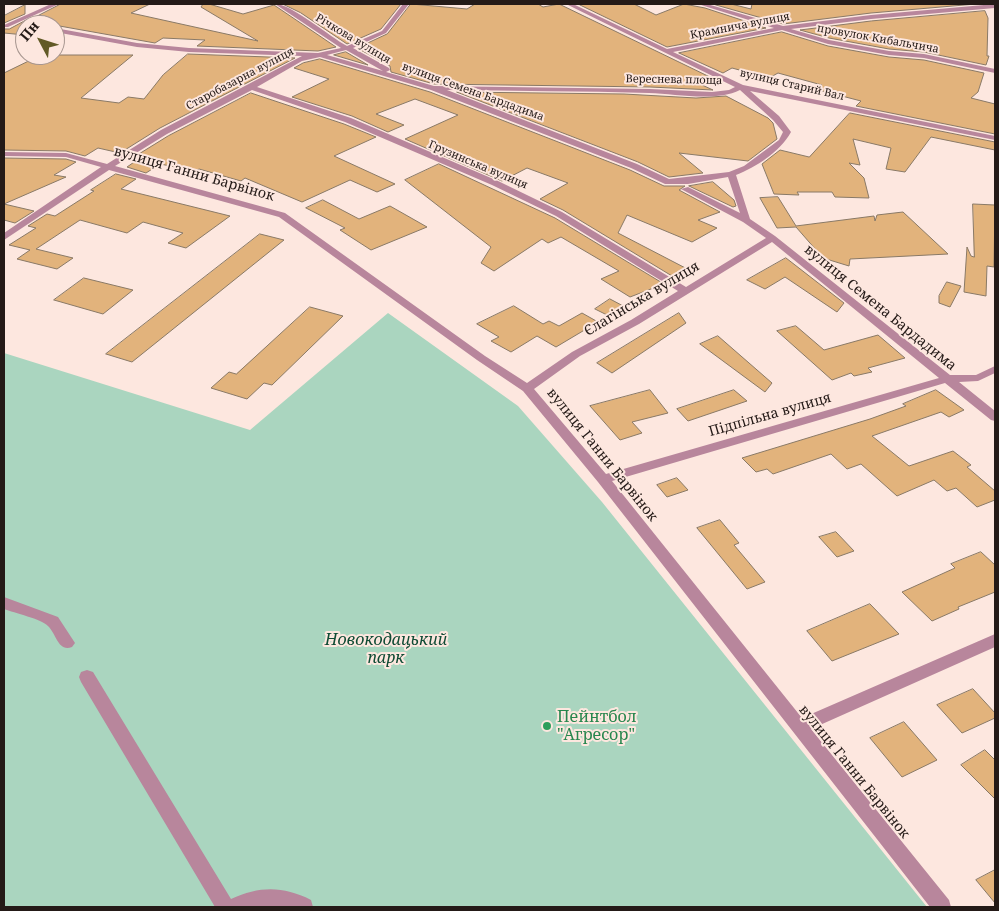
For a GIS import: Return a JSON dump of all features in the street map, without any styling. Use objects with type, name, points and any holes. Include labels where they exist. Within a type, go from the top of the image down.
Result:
[{"type":"street","points":[[5,26],[56,4]]},
{"type":"street","name":"Річкова вулиця","points":[[278,4],[293,12],[323,35],[372,60],[392,75]]},
{"type":"street","name":"Старобазарна вулиця","points":[[4,237],[109,166],[164,132],[300,59],[320,56],[348,48],[384,32],[406,4]]},
{"type":"street","name":"вулиця Старий Вал","points":[[569,4],[740,87],[995,138]]},
{"type":"street","name":"провулок Кибальчича","points":[[701,4],[828,42],[889,53],[924,56],[995,71]]},
{"type":"street","name":"Крамнича вулиця","points":[[667,51],[724,37],[779,28],[995,6]]},
{"type":"street","name":"вулиця Семена Бардадима","points":[[65,32],[137,45],[320,56],[434,88],[634,166],[668,182]]},
{"type":"street","name":"Грузинська вулиця","points":[[251,87],[312,106],[348,120],[495,183],[559,214],[684,290]]},
{"type":"street","name":"Вереснева площа","points":[[434,88],[650,91],[712,94],[731,92],[740,87],[776,118],[787,132],[782,141],[760,160],[747,168],[731,174],[688,182],[668,182]]},
{"type":"street","name":"вулиця Ганни Барвінок","points":[[4,154],[66,154],[282,215],[481,358],[527,388],[603,479],[942,907]]},
{"type":"street","points":[[731,174],[746,220]]},
{"type":"street","name":"вулиця Семена Бардадима","points":[[685,188],[746,220],[772,238],[995,418]]},
{"type":"street","name":"Єлагінська вулиця","points":[[527,388],[576,354],[635,322],[684,290],[772,238]]},
{"type":"street","name":"Підпільна вулиця","points":[[603,479],[946,379],[978,378],[995,368]]},
{"type":"street","points":[[4,603],[54,621],[67,643]]},
{"type":"street","points":[[798,727],[995,640]]},
{"type":"street","points":[[88,677],[225,907]]},
{"type":"street","points":[[236,907],[262,898],[279,898],[295,902],[304,907]]},
{"type":"green space","name":"Новокодацький парк","points":[[388,313],[518,406],[602,502],[927,907],[4,907],[4,353],[250,430]]},
{"type":"building","points":[[61,4],[150,4],[131,13],[258,41],[201,7],[203,4],[209,4],[243,14],[274,5],[336,47],[318,51],[197,46],[205,40],[163,38],[155,43],[65,27],[65,15],[40,15]]},
{"type":"building","points":[[283,4],[401,4],[381,29],[347,44],[301,13]]},
{"type":"building","points":[[411,4],[467,9],[475,4],[538,4],[543,7],[559,4],[714,79],[702,85],[713,90],[650,87],[434,84],[391,72],[390,66],[357,48],[387,34]]},
{"type":"building","points":[[634,4],[656,15],[684,4],[705,8],[766,28],[667,47],[580,5]]},
{"type":"building","points":[[731,4],[751,9],[752,4],[976,4],[871,13],[783,24],[716,5]]},
{"type":"building","points":[[25,5],[25,14],[15,15],[15,18],[4,23],[4,16]]},
{"type":"building","points":[[985,11],[988,18],[987,56],[989,56],[986,65],[924,52],[889,49],[829,38],[800,30],[871,21]]},
{"type":"building","points":[[15,26],[15,34],[4,33],[4,29]]},
{"type":"building","points":[[782,32],[828,46],[889,57],[924,60],[984,73],[978,92],[971,98],[995,104],[995,134],[856,106],[861,101],[815,89],[822,85],[778,73],[769,78],[732,68],[723,73],[679,53]]},
{"type":"building","points":[[346,52],[368,65],[334,55]]},
{"type":"building","points":[[188,54],[295,58],[160,128],[120,153],[98,148],[85,156],[66,151],[4,150],[4,73],[20,65],[65,65],[65,55],[133,55],[81,98],[119,103],[128,97],[144,99],[163,75]]},
{"type":"building","points":[[320,59],[430,92],[630,170],[664,186],[685,186],[679,190],[720,212],[698,220],[717,228],[692,242],[627,215],[618,233],[695,273],[677,279],[563,210],[540,199],[568,183],[527,168],[502,181],[405,139],[458,115],[415,99],[376,114],[404,125],[388,132],[352,116],[292,97],[329,79],[294,68],[303,63]]},
{"type":"building","points":[[457,92],[624,94],[696,98],[726,96],[768,118],[773,123],[777,139],[748,161],[679,153],[703,173],[669,177],[638,162]]},
{"type":"building","points":[[251,93],[344,124],[376,137],[334,156],[395,184],[377,192],[350,180],[302,202],[245,178],[241,181],[199,169],[196,171],[160,164],[146,173],[127,167],[137,160],[132,159],[134,157],[168,136]]},
{"type":"building","points":[[850,113],[995,142],[995,150],[931,137],[905,172],[886,169],[891,148],[853,139],[860,165],[849,163],[864,178],[869,198],[835,197],[832,192],[797,192],[799,195],[774,194],[762,164],[780,150],[809,157]]},
{"type":"building","points":[[4,158],[66,159],[76,162],[54,175],[66,177],[4,204]]},
{"type":"building","points":[[439,164],[555,218],[664,284],[630,297],[601,279],[619,271],[561,237],[548,243],[542,239],[494,271],[481,263],[491,247],[405,180]]},
{"type":"building","points":[[116,174],[136,179],[121,189],[230,216],[186,248],[168,243],[183,233],[143,222],[127,233],[80,220],[36,249],[73,258],[57,269],[17,259],[30,250],[9,245],[36,228],[28,226],[47,214],[55,216],[94,191],[91,190]]},
{"type":"building","points":[[713,182],[734,200],[736,206],[733,207],[689,186]]},
{"type":"building","points":[[778,197],[796,226],[874,216],[875,221],[877,215],[903,212],[948,254],[850,259],[849,266],[823,258],[796,227],[777,228],[760,198]]},
{"type":"building","points":[[323,200],[359,219],[390,206],[427,227],[371,250],[340,230],[345,228],[306,208]]},
{"type":"building","points":[[4,204],[34,211],[15,223],[4,220]]},
{"type":"building","points":[[973,204],[995,205],[994,267],[987,266],[986,296],[964,292],[967,247],[971,256],[974,257]]},
{"type":"building","points":[[260,234],[284,240],[132,362],[106,354]]},
{"type":"building","points":[[786,258],[844,303],[837,312],[785,277],[765,289],[747,280]]},
{"type":"building","points":[[84,278],[133,290],[103,314],[54,300]]},
{"type":"building","points":[[947,282],[961,286],[950,307],[939,303],[939,296]]},
{"type":"building","points":[[610,299],[627,308],[611,317],[595,309]]},
{"type":"building","points":[[514,306],[543,324],[549,321],[559,326],[582,313],[598,322],[556,347],[537,336],[511,352],[491,341],[499,337],[477,324]]},
{"type":"building","points":[[310,307],[343,316],[272,385],[264,383],[247,399],[211,388],[229,372],[236,374]]},
{"type":"building","points":[[679,313],[686,323],[612,373],[597,363]]},
{"type":"building","points":[[796,326],[824,350],[878,335],[905,358],[868,368],[872,372],[854,376],[851,373],[832,380],[777,331]]},
{"type":"building","points":[[718,336],[772,383],[765,392],[700,344]]},
{"type":"building","points":[[650,390],[668,413],[632,422],[642,433],[620,440],[590,406]]},
{"type":"building","points":[[734,390],[747,401],[688,421],[677,409]]},
{"type":"building","points":[[936,390],[964,410],[949,417],[941,412],[872,436],[909,466],[953,451],[971,465],[967,467],[995,491],[995,500],[977,507],[956,488],[947,491],[934,480],[897,496],[861,464],[847,469],[831,454],[773,474],[767,469],[756,472],[742,458],[870,419],[906,406],[903,404]]},
{"type":"building","points":[[677,478],[688,490],[667,497],[657,485]]},
{"type":"building","points":[[720,520],[739,543],[734,545],[765,582],[747,589],[697,528]]},
{"type":"building","points":[[836,532],[854,551],[837,557],[819,537]]},
{"type":"building","points":[[981,552],[995,565],[995,592],[958,607],[959,609],[932,621],[902,592],[955,568],[951,564]]},
{"type":"building","points":[[870,604],[899,634],[832,661],[807,631]]},
{"type":"building","points":[[973,689],[995,713],[995,718],[962,733],[937,705]]},
{"type":"building","points":[[904,722],[937,760],[902,777],[870,738]]},
{"type":"building","points":[[985,750],[995,760],[995,799],[961,765]]},
{"type":"building","points":[[995,870],[995,903],[976,880]]},
{"type":"place","name":"Пейнтбол \"Агресор\"","points":[[547,726]]}]
